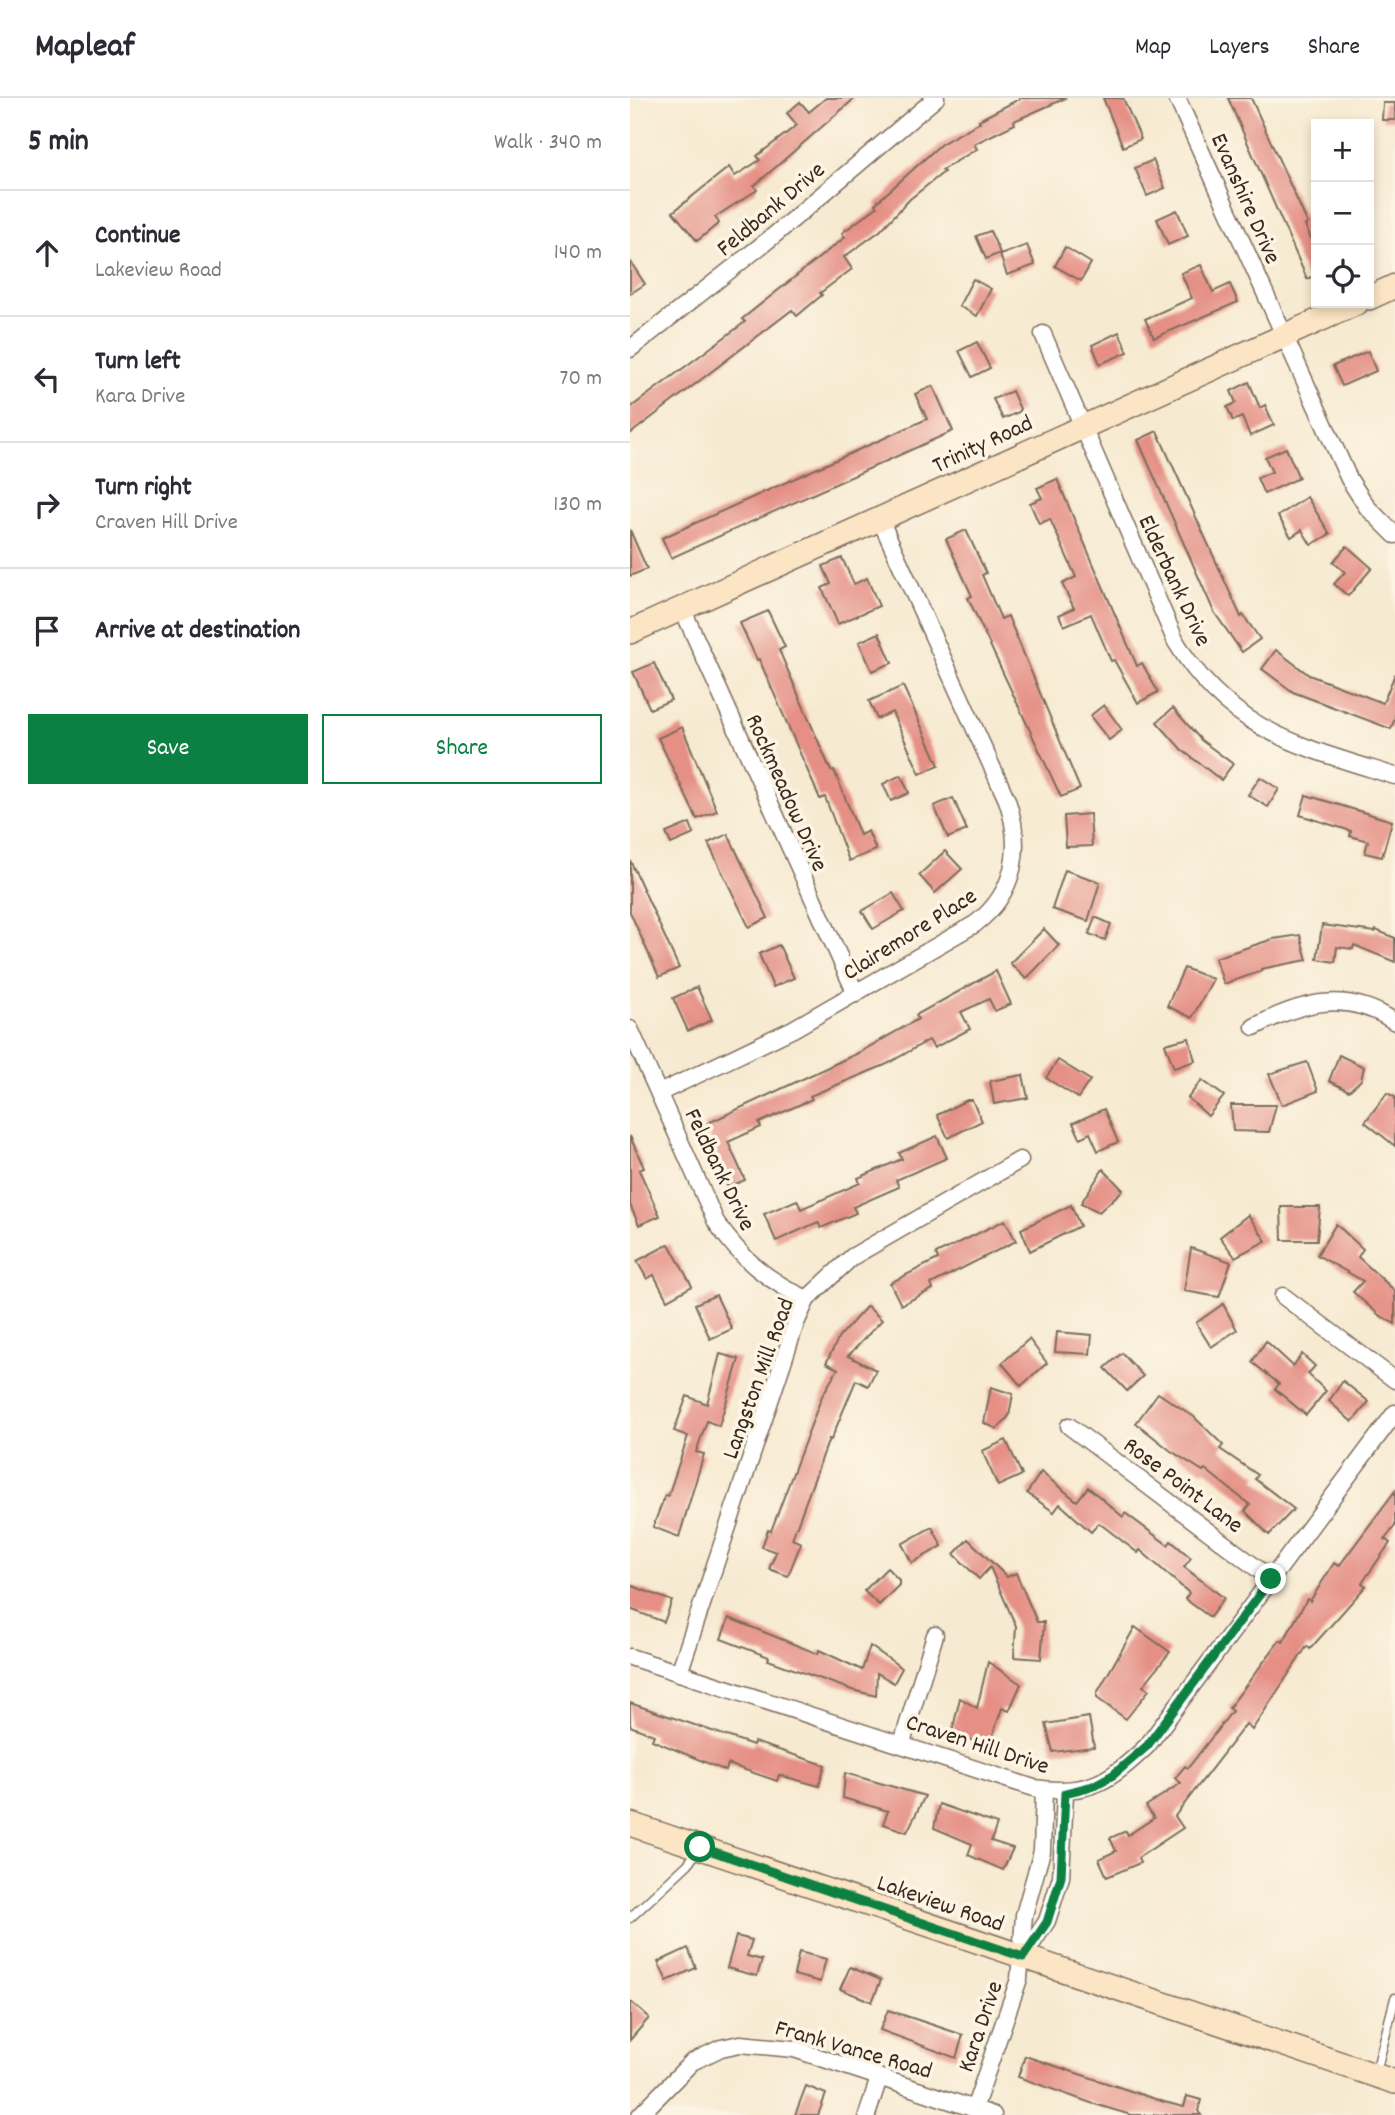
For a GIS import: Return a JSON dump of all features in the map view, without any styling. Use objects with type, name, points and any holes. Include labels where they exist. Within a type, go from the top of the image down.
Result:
[{"type":"street","name":"Feldbank Drive","points":[[630,349],[772,237],[936,98]]},
{"type":"street","name":"Evanshire Drive","points":[[1177,98],[1349,479],[1367,507],[1395,535]]},
{"type":"street","points":[[1374,296],[1395,286]]},
{"type":"street","name":"Trinity Road","points":[[630,632],[1345,308]]},
{"type":"street","name":"Elderbank Drive","points":[[1043,334],[1176,642],[1202,679],[1237,713],[1266,732],[1297,745],[1395,776]]},
{"type":"street","name":"Clairemore Place","points":[[659,1093],[752,1050],[856,994],[986,916],[1000,900],[1010,879],[1017,846],[1015,821],[880,519]]},
{"type":"street","name":"Rockmeadow Drive","points":[[682,608],[856,994]]},
{"type":"street","points":[[1254,1027],[1286,1010],[1322,1001],[1358,1005],[1395,1023]]},
{"type":"street","name":"Feldbank Drive","points":[[630,1029],[716,1222],[734,1249],[757,1270],[807,1299]]},
{"type":"street","name":"Langston Mill Road","points":[[679,1673],[796,1323],[807,1299],[852,1257],[1020,1160]]},
{"type":"street","points":[[1283,1296],[1395,1380]]},
{"type":"street","name":"Craven Hill Drive","points":[[630,1657],[902,1743],[992,1776],[1065,1793],[1093,1786],[1113,1775],[1147,1746],[1395,1413]]},
{"type":"street","name":"Rose Point Lane","points":[[1069,1426],[1271,1579]]},
{"type":"street","points":[[902,1743],[934,1635]]},
{"type":"street","name":"Kara Drive","points":[[974,2109],[1019,1979],[1023,1957],[1024,1916],[1042,1851],[1044,1790]]},
{"type":"street","name":"Kara Drive","points":[[1023,1957],[1047,1922],[1061,1877],[1065,1793]]},
{"type":"street","name":"Lakeview Road","points":[[630,1824],[1385,2078]]},
{"type":"street","name":"Frank Vance Road","points":[[640,2115],[692,2062],[720,2048],[740,2043],[794,2049],[993,2115]]},
{"type":"street","points":[[867,2115],[879,2078]]},
{"type":"lane","points":[[630,1918],[688,1864],[700,1847]]},
{"type":"lane","points":[[1385,2078],[1395,1998]]},
{"type":"building","points":[[826,98],[855,98],[754,186],[757,190],[715,217],[719,223],[697,241],[673,212],[729,167],[735,176],[760,160],[757,156],[797,125],[787,113],[800,102],[809,112]]},
{"type":"building","points":[[1021,98],[1066,98],[1014,121],[1015,124],[974,144],[977,149],[942,170],[944,172],[910,199],[880,231],[844,257],[852,269],[820,293],[822,295],[797,316],[792,310],[630,434],[630,408],[745,322],[742,319],[845,237],[842,233],[877,207],[875,204],[941,144]]},
{"type":"building","points":[[1103,98],[1123,98],[1141,139],[1123,147]]},
{"type":"building","points":[[1228,98],[1251,98],[1308,224],[1305,225],[1311,239],[1311,277],[1307,279]]},
{"type":"building","points":[[1383,103],[1395,103],[1395,120],[1382,120]]},
{"type":"building","points":[[1153,160],[1165,188],[1147,196],[1135,168]]},
{"type":"building","points":[[1177,210],[1188,236],[1168,245],[1157,219]]},
{"type":"building","points":[[990,231],[1000,253],[986,259],[976,236]]},
{"type":"building","points":[[1027,245],[1035,265],[1007,275],[1000,255]]},
{"type":"building","points":[[1065,247],[1091,263],[1081,281],[1055,266]]},
{"type":"building","points":[[630,261],[645,284],[630,294]]},
{"type":"building","points":[[1201,265],[1213,292],[1230,284],[1238,302],[1154,338],[1145,319],[1192,298],[1181,273]]},
{"type":"building","points":[[973,279],[991,289],[977,316],[959,306]]},
{"type":"building","points":[[1119,332],[1128,352],[1100,364],[1092,345]]},
{"type":"building","points":[[977,342],[990,368],[972,377],[959,351]]},
{"type":"building","points":[[1368,351],[1376,371],[1342,386],[1333,366]]},
{"type":"building","points":[[1249,382],[1260,408],[1265,405],[1274,425],[1250,436],[1242,417],[1233,421],[1227,407],[1236,403],[1231,391]]},
{"type":"building","points":[[933,386],[953,431],[671,558],[662,538],[927,419],[915,394]]},
{"type":"building","points":[[1012,391],[1021,411],[1003,419],[993,399]]},
{"type":"building","points":[[1157,431],[1241,617],[1243,615],[1260,639],[1242,652],[1214,612],[1138,440]]},
{"type":"building","points":[[1286,448],[1299,478],[1264,494],[1257,478],[1272,472],[1265,457]]},
{"type":"building","points":[[1057,479],[1137,666],[1142,663],[1158,692],[1138,703],[1114,660],[1111,661],[1091,614],[1064,626],[1059,615],[1074,608],[1062,584],[1076,577],[1050,519],[1039,524],[1030,503],[1042,498],[1037,488]]},
{"type":"building","points":[[1307,497],[1330,534],[1311,545],[1302,530],[1291,537],[1278,516]]},
{"type":"building","points":[[630,530],[647,569],[630,576]]},
{"type":"building","points":[[966,530],[986,573],[982,575],[1001,619],[1008,616],[1080,789],[1061,797],[968,598],[972,596],[946,539]]},
{"type":"building","points":[[1347,546],[1372,568],[1348,596],[1334,584],[1345,572],[1333,562]]},
{"type":"building","points":[[842,558],[854,584],[867,578],[879,606],[838,624],[822,588],[831,584],[823,566]]},
{"type":"building","points":[[768,611],[785,647],[779,650],[831,771],[834,770],[860,835],[868,831],[876,850],[849,861],[825,797],[820,799],[759,659],[757,660],[740,623]]},
{"type":"building","points":[[879,633],[892,663],[872,671],[859,642]]},
{"type":"building","points":[[1276,650],[1309,675],[1383,703],[1395,674],[1395,718],[1391,729],[1293,692],[1262,669]]},
{"type":"building","points":[[654,663],[671,700],[650,709],[633,672]]},
{"type":"building","points":[[903,686],[939,765],[920,774],[892,712],[877,719],[869,701]]},
{"type":"building","points":[[1104,705],[1122,730],[1109,740],[1090,716]]},
{"type":"building","points":[[1173,708],[1201,740],[1233,764],[1221,780],[1182,750],[1157,722]]},
{"type":"building","points":[[682,727],[717,811],[697,819],[658,738]]},
{"type":"building","points":[[901,775],[909,793],[891,801],[883,784]]},
{"type":"building","points":[[1260,777],[1279,789],[1268,807],[1248,795]]},
{"type":"building","points":[[1306,795],[1392,821],[1382,857],[1365,853],[1368,841],[1350,836],[1351,831],[1300,815]]},
{"type":"building","points":[[953,798],[967,830],[948,838],[934,806]]},
{"type":"building","points":[[1090,814],[1092,846],[1066,847],[1064,816]]},
{"type":"building","points":[[690,823],[694,834],[671,844],[666,833]]},
{"type":"building","points":[[728,834],[768,918],[749,927],[708,843]]},
{"type":"building","points":[[945,851],[962,869],[935,893],[919,875]]},
{"type":"building","points":[[630,860],[679,968],[659,977],[630,912]]},
{"type":"building","points":[[1065,870],[1100,882],[1088,921],[1052,909]]},
{"type":"building","points":[[893,893],[904,911],[873,929],[862,911]]},
{"type":"building","points":[[1095,917],[1111,924],[1105,940],[1089,934]]},
{"type":"building","points":[[1322,925],[1376,930],[1395,938],[1395,962],[1354,945],[1353,949],[1337,947],[1335,962],[1317,959]]},
{"type":"building","points":[[1044,929],[1059,945],[1026,979],[1010,963]]},
{"type":"building","points":[[1300,935],[1307,960],[1261,969],[1262,971],[1224,984],[1215,958],[1273,939]]},
{"type":"building","points":[[779,945],[794,978],[773,987],[759,954]]},
{"type":"building","points":[[1184,968],[1213,979],[1192,1018],[1167,1006]]},
{"type":"building","points":[[996,971],[1011,1004],[995,1011],[989,999],[961,1012],[970,1029],[934,1048],[929,1040],[885,1065],[810,1096],[812,1099],[759,1123],[761,1127],[728,1142],[745,1180],[728,1187],[704,1125],[858,1053],[918,1019],[916,1015]]},
{"type":"building","points":[[697,987],[712,1020],[688,1031],[673,998]]},
{"type":"building","points":[[1189,1038],[1195,1061],[1174,1068],[1165,1044]]},
{"type":"building","points":[[1339,1055],[1364,1067],[1361,1080],[1349,1091],[1329,1081]]},
{"type":"building","points":[[1058,1060],[1090,1080],[1078,1098],[1046,1078]]},
{"type":"building","points":[[1307,1062],[1318,1091],[1282,1105],[1269,1074]]},
{"type":"building","points":[[1023,1075],[1028,1098],[994,1104],[990,1081]]},
{"type":"building","points":[[1202,1080],[1224,1096],[1208,1116],[1188,1098]]},
{"type":"building","points":[[1387,1093],[1395,1097],[1395,1146],[1365,1122]]},
{"type":"building","points":[[972,1100],[982,1121],[948,1138],[937,1115]]},
{"type":"building","points":[[1231,1105],[1276,1105],[1269,1132],[1233,1131]]},
{"type":"building","points":[[1104,1109],[1118,1142],[1098,1151],[1090,1133],[1080,1138],[1073,1123]]},
{"type":"building","points":[[630,1136],[644,1168],[639,1170],[660,1216],[639,1225],[630,1205]]},
{"type":"building","points":[[937,1136],[947,1158],[896,1180],[899,1187],[853,1207],[856,1213],[821,1228],[818,1222],[776,1241],[764,1214],[797,1200],[801,1209],[860,1183],[858,1178],[902,1159],[899,1153]]},
{"type":"building","points":[[1103,1169],[1123,1190],[1099,1212],[1081,1203]]},
{"type":"building","points":[[1071,1205],[1080,1226],[1030,1251],[1021,1229]]},
{"type":"building","points":[[1281,1207],[1320,1207],[1317,1240],[1282,1240]]},
{"type":"building","points":[[1248,1215],[1266,1241],[1235,1257],[1220,1237]]},
{"type":"building","points":[[1005,1220],[1016,1241],[931,1284],[933,1289],[901,1305],[890,1283],[938,1259],[936,1254]]},
{"type":"building","points":[[1336,1224],[1363,1249],[1358,1257],[1395,1291],[1395,1324],[1379,1315],[1353,1292],[1363,1281],[1317,1255]]},
{"type":"building","points":[[669,1244],[692,1286],[667,1300],[654,1275],[647,1279],[637,1261]]},
{"type":"building","points":[[1191,1248],[1231,1262],[1219,1297],[1184,1291]]},
{"type":"building","points":[[716,1295],[732,1329],[710,1339],[695,1304]]},
{"type":"building","points":[[1223,1304],[1237,1330],[1211,1347],[1196,1323]]},
{"type":"building","points":[[867,1306],[882,1320],[848,1356],[876,1370],[868,1386],[856,1380],[831,1440],[829,1439],[792,1539],[801,1543],[788,1576],[769,1569],[776,1552],[762,1547],[768,1530],[771,1531],[822,1396],[838,1369],[826,1363],[839,1337]]},
{"type":"building","points":[[1057,1332],[1092,1335],[1090,1354],[1055,1352]]},
{"type":"building","points":[[1029,1339],[1047,1363],[1021,1386],[1002,1363]]},
{"type":"building","points":[[1266,1341],[1293,1366],[1302,1354],[1315,1366],[1308,1374],[1326,1391],[1306,1415],[1275,1389],[1279,1384],[1252,1362]]},
{"type":"building","points":[[1122,1353],[1143,1376],[1127,1391],[1105,1368]]},
{"type":"building","points":[[720,1354],[739,1359],[719,1426],[707,1421],[696,1452],[704,1454],[679,1537],[653,1527],[665,1495],[668,1496],[688,1436],[674,1431],[687,1396],[707,1404]]},
{"type":"building","points":[[1343,1381],[1369,1402],[1352,1422],[1329,1401]]},
{"type":"building","points":[[991,1387],[1013,1394],[1009,1416],[997,1429],[984,1423]]},
{"type":"building","points":[[1158,1393],[1193,1416],[1223,1445],[1220,1449],[1258,1475],[1255,1479],[1294,1509],[1269,1535],[1245,1511],[1250,1505],[1205,1469],[1203,1471],[1171,1451],[1136,1423]]},
{"type":"building","points":[[1006,1440],[1022,1475],[998,1486],[982,1451]]},
{"type":"building","points":[[1041,1472],[1077,1501],[1088,1487],[1123,1517],[1125,1513],[1168,1545],[1171,1541],[1191,1558],[1184,1567],[1224,1598],[1210,1617],[1185,1599],[1189,1593],[1140,1550],[1138,1553],[1099,1523],[1091,1532],[1060,1504],[1054,1512],[1027,1493]]},
{"type":"building","points":[[1395,1491],[1395,1526],[1385,1539],[1390,1543],[1362,1583],[1366,1586],[1310,1649],[1307,1646],[1252,1730],[1246,1724],[1175,1816],[1183,1828],[1138,1858],[1140,1863],[1107,1877],[1099,1859],[1116,1851],[1110,1838],[1126,1831],[1128,1835],[1154,1818],[1146,1806],[1181,1783],[1175,1778],[1185,1766],[1188,1768],[1232,1711],[1229,1708],[1280,1640],[1283,1642],[1307,1599],[1310,1601],[1334,1563],[1339,1566]]},
{"type":"building","points":[[932,1527],[942,1546],[912,1563],[902,1544]]},
{"type":"building","points":[[968,1539],[1007,1577],[1016,1573],[1037,1622],[1044,1622],[1041,1659],[1014,1657],[1016,1626],[990,1567],[979,1579],[954,1554]]},
{"type":"building","points":[[887,1568],[899,1580],[899,1585],[879,1605],[864,1591]]},
{"type":"building","points":[[630,1585],[672,1601],[664,1622],[630,1609]]},
{"type":"building","points":[[729,1618],[818,1654],[819,1650],[862,1670],[870,1646],[902,1668],[894,1683],[877,1673],[876,1696],[852,1690],[768,1660],[769,1657],[721,1639]]},
{"type":"building","points":[[1135,1627],[1170,1652],[1143,1686],[1149,1690],[1126,1719],[1097,1698],[1097,1693]]},
{"type":"building","points":[[988,1662],[1021,1684],[1009,1711],[1002,1708],[989,1747],[952,1732],[960,1698],[977,1708]]},
{"type":"building","points":[[630,1703],[753,1745],[754,1742],[825,1765],[819,1786],[779,1775],[777,1781],[728,1764],[726,1771],[652,1740],[654,1735],[630,1726]]},
{"type":"building","points":[[1089,1717],[1094,1747],[1053,1752],[1046,1724]]},
{"type":"building","points":[[845,1773],[925,1796],[907,1832],[883,1824],[888,1811],[843,1798]]},
{"type":"building","points":[[939,1804],[997,1824],[991,1841],[1013,1848],[1003,1870],[968,1855],[972,1844],[934,1828]]},
{"type":"building","points":[[736,1936],[752,1940],[747,1956],[762,1960],[757,1976],[727,1968]]},
{"type":"building","points":[[688,1948],[696,1968],[667,1981],[658,1962]]},
{"type":"building","points":[[799,1952],[826,1959],[820,1982],[794,1975]]},
{"type":"building","points":[[850,1967],[881,1980],[872,2002],[840,1989]]},
{"type":"building","points":[[630,2001],[649,2018],[630,2040]]},
{"type":"building","points":[[888,2010],[963,2035],[956,2058],[880,2030]]},
{"type":"building","points":[[1025,2056],[1184,2107],[1187,2096],[1201,2100],[1198,2111],[1201,2115],[1131,2115],[1091,2103],[1018,2077]]},
{"type":"building","points":[[806,2086],[826,2094],[818,2115],[795,2115]]},
{"type":"route","points":[[700,1847],[1023,1957],[1047,1922],[1061,1877],[1065,1793],[1093,1786],[1113,1775],[1147,1746],[1271,1579]]}]
